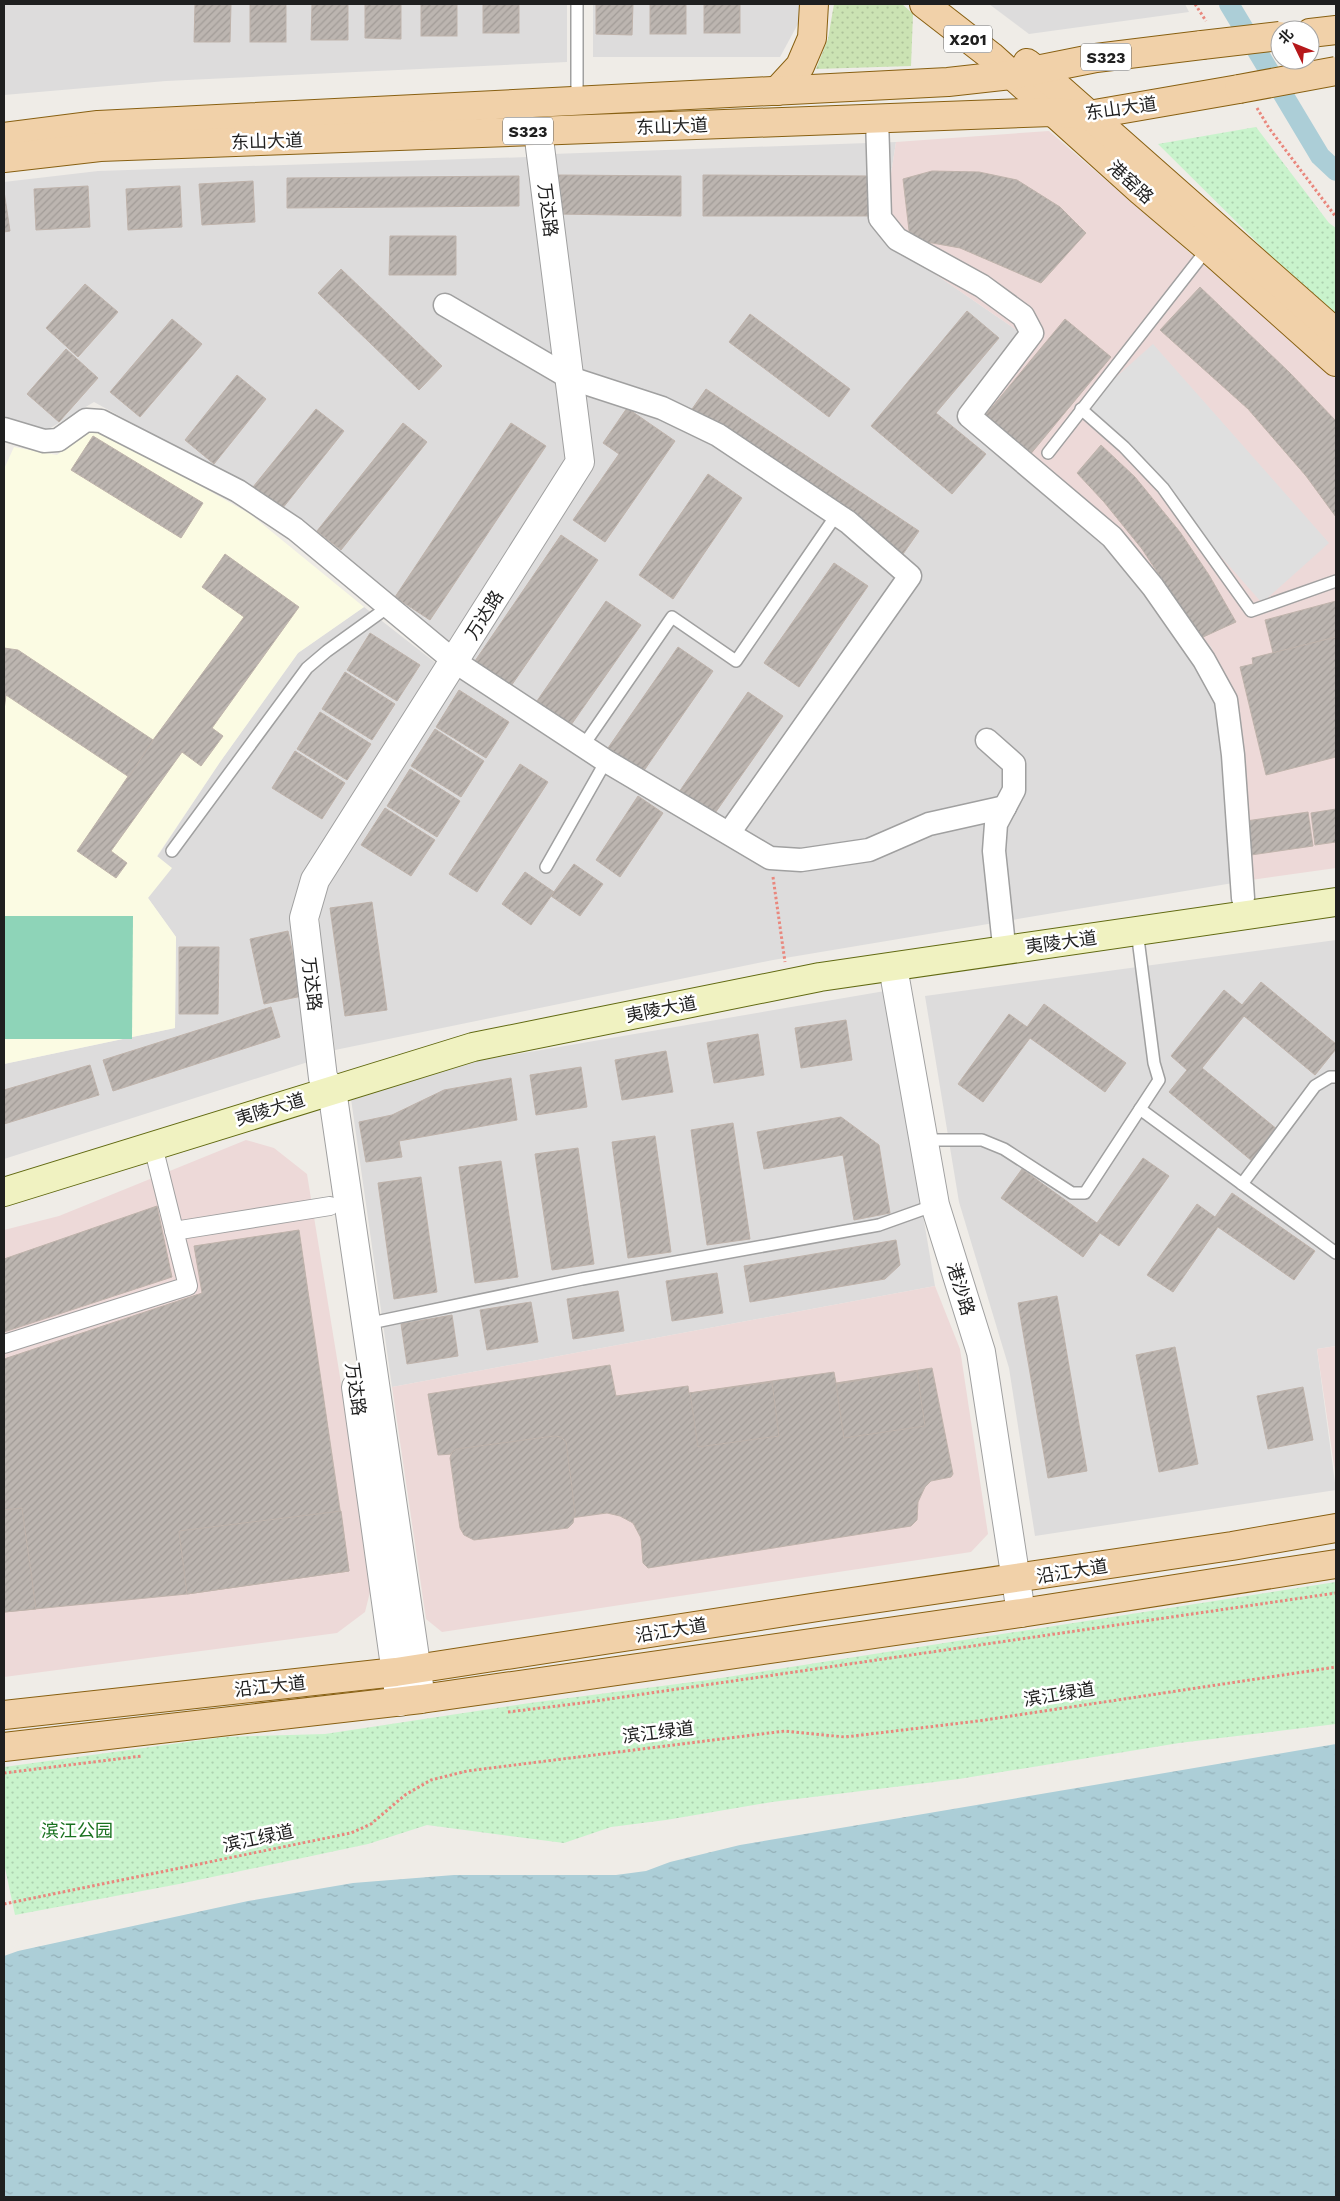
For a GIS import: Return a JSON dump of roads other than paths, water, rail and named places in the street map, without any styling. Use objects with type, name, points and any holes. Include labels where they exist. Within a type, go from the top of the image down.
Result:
[{"type":"main road","points":[[777,91],[800,66],[812,38],[814,4]]},
{"type":"main road","name":"港窑路","points":[[924,4],[991,56],[1023,72],[1089,115],[1336,333]]},
{"type":"main road","name":"港窑路","points":[[950,4],[1023,72],[1052,112],[1336,362]]},
{"type":"main road","name":"东山大道","points":[[4,137],[98,125],[948,82],[1023,72],[1206,37],[1270,36]]},
{"type":"main road","name":"东山大道","points":[[4,158],[100,147],[1052,112],[1089,115],[1246,96],[1336,71]]},
{"type":"main road","name":"夷陵大道","points":[[4,1192],[152,1146],[323,1088],[468,1035],[786,970],[1336,883]]},
{"type":"main road","name":"夷陵大道","points":[[4,1176],[473,1047],[820,977],[1336,902]]},
{"type":"main road","name":"沿江大道","points":[[4,1715],[407,1671],[818,1607],[1232,1546],[1336,1528]]},
{"type":"main road","name":"沿江大道","points":[[4,1747],[411,1701],[1336,1564]]},
{"type":"street","points":[[877,118],[880,218],[897,239],[982,286],[1023,316],[1032,333],[969,416],[1112,537],[1164,603],[1204,660],[1226,700],[1233,755],[1243,898]]},
{"type":"street","name":"万达路","points":[[407,1671],[330,1206],[323,1088],[304,918],[315,880],[580,462],[538,131]]},
{"type":"street","points":[[445,305],[570,378],[662,408],[718,435],[837,514],[910,576],[729,833]]},
{"type":"street","points":[[4,429],[44,441],[58,440],[86,420],[101,420],[238,491],[294,529],[454,662],[606,761],[770,858],[801,860],[869,850],[929,824],[1005,807]]},
{"type":"street","points":[[987,740],[1014,764],[1014,790],[996,824],[994,851],[1004,936]]},
{"type":"street","name":"港沙路","points":[[893,967],[935,1205],[980,1352],[1021,1612]]},
{"type":"street","name":"万达路","points":[[323,1088],[366,1324],[411,1701]]},
{"type":"street","points":[[4,1344],[188,1286],[152,1146]]},
{"type":"street","points":[[174,1231],[330,1206]]},
{"type":"lane","points":[[577,4],[577,101]]},
{"type":"lane","points":[[1048,453],[1208,248]]},
{"type":"lane","points":[[1081,409],[1124,447],[1163,488],[1251,611],[1336,581]]},
{"type":"lane","points":[[583,746],[672,617],[736,660],[837,514]]},
{"type":"lane","points":[[172,851],[307,668],[327,651],[388,607]]},
{"type":"lane","points":[[546,868],[606,761]]},
{"type":"lane","points":[[924,1140],[982,1140],[1004,1149],[1072,1193],[1085,1193],[1159,1080],[1154,1063],[1137,931]]},
{"type":"lane","points":[[1242,1184],[1315,1086],[1330,1077],[1336,1077]]},
{"type":"lane","points":[[1140,1109],[1336,1253]]},
{"type":"lane","points":[[366,1324],[582,1280],[879,1225],[935,1205]]},
{"type":"water","points":[[1336,1744],[1336,2197],[4,2197],[4,1956],[18,1951],[248,1901],[353,1883],[454,1875],[616,1875],[646,1871],[670,1862],[740,1845]]},
{"type":"waterway","points":[[1229,4],[1320,156],[1336,171]]},
{"type":"park label","name":"滨江公园","points":[[77,1830]]}]
